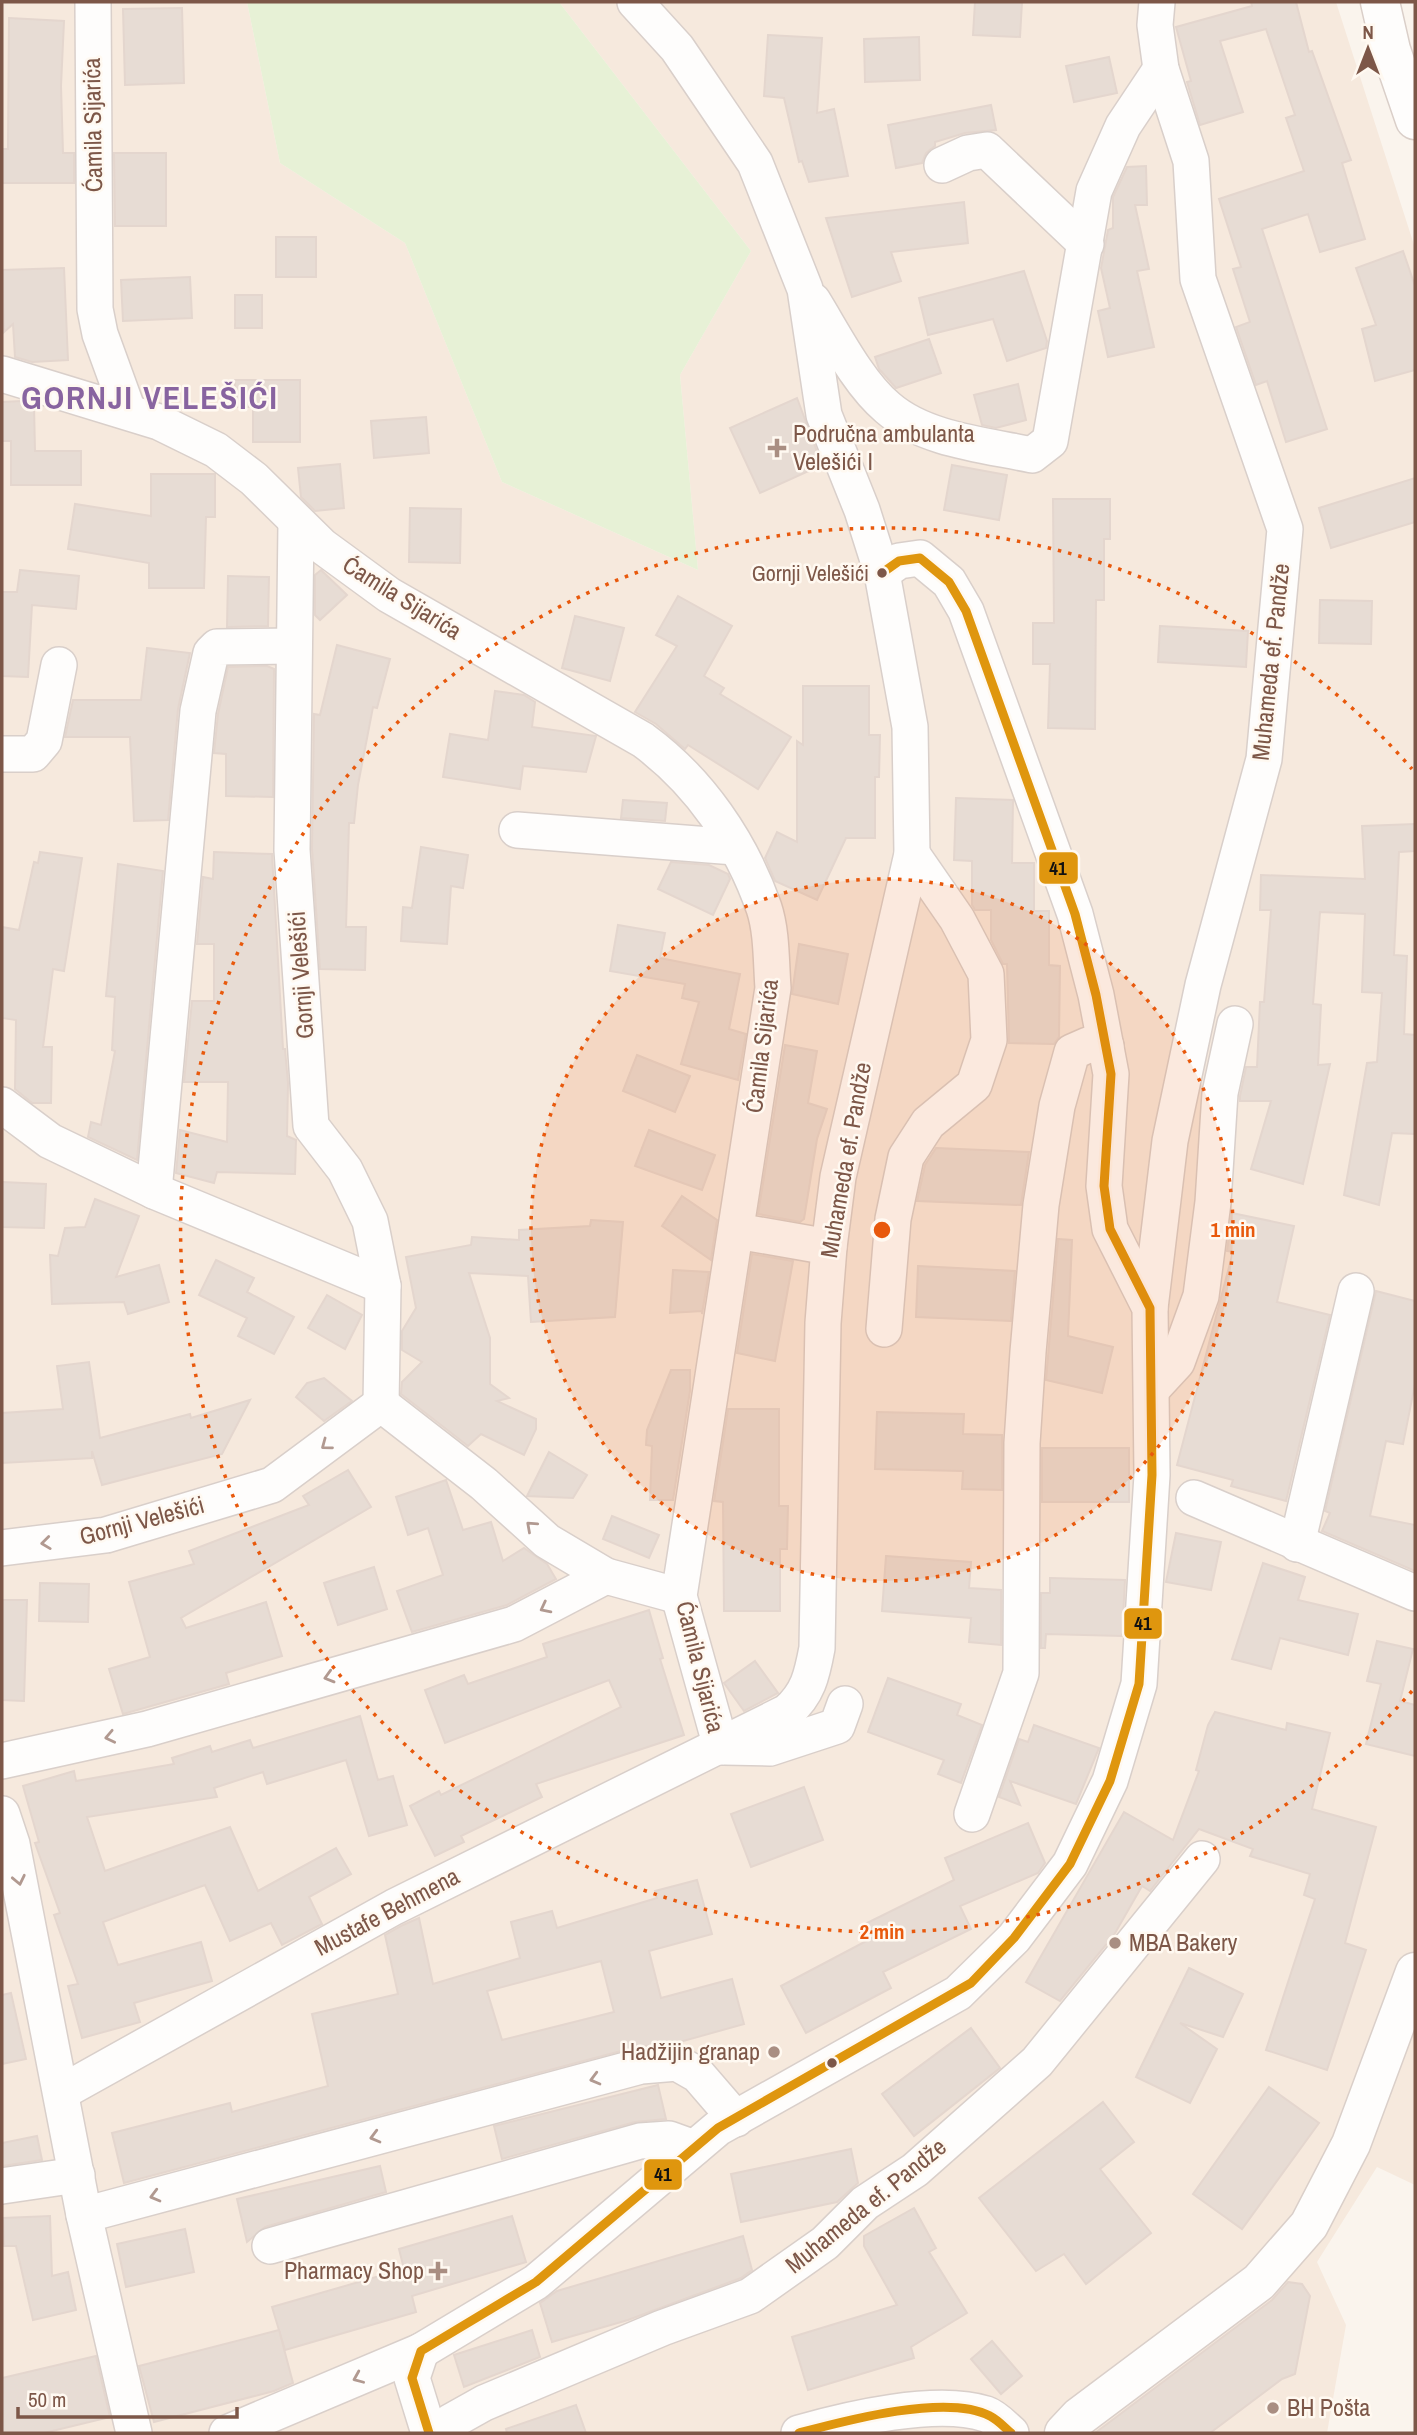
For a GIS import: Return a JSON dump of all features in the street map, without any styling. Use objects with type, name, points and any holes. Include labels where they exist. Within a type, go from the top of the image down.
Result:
[{"type":"street","name":"Ćamila Sijarića","points":[[93,2],[95,309],[100,334],[128,411]]},
{"type":"street","name":"Muhameda ef. Pandže","points":[[635,2],[677,48],[755,163],[805,289],[824,415],[862,510],[882,573],[910,727],[912,854],[838,1177],[829,1247],[823,1323],[817,1648],[810,1684],[801,1700],[787,1712],[721,1747]]},
{"type":"street","name":"Muhameda ef. Pandže","points":[[228,2433],[421,2351],[536,2282],[718,2128],[958,1993],[1014,1938],[1070,1864],[1110,1781],[1139,1684],[1152,1475],[1150,1308],[1170,1141],[1203,985],[1264,759],[1285,529],[1198,279],[1191,161],[1161,69],[1156,13],[1185,2]]},
{"type":"street","points":[[1380,2],[1391,50],[1415,120]]},
{"type":"street","points":[[805,289],[853,365],[888,408],[922,427],[959,440],[1032,455],[1050,441],[1099,180],[1123,126],[1161,69]]},
{"type":"street","points":[[942,165],[968,153],[987,150],[1086,244]]},
{"type":"street","name":"Ćamila Sijarića","points":[[2,374],[159,422],[216,450],[254,479],[296,523],[389,595],[632,733],[672,761],[703,795],[735,848],[764,909],[773,988],[680,1596],[721,1747]]},
{"type":"street","name":"Gornji Velešići","points":[[2,1548],[106,1535],[272,1485],[381,1404],[383,1286],[370,1221],[345,1170],[311,1126],[292,850],[296,523]]},
{"type":"street","name":"Muhameda ef. Pandže","points":[[882,573],[899,561],[920,558],[949,582],[966,611],[1075,914],[1111,1074],[1104,1186],[1110,1229],[1150,1308]]},
{"type":"street","points":[[154,1191],[198,711],[211,653],[217,646],[229,645],[295,646]]},
{"type":"street","points":[[2,754],[33,754],[44,741],[60,665]]},
{"type":"street","points":[[517,830],[735,848]]},
{"type":"street","points":[[884,1329],[893,1219],[906,1157],[928,1123],[974,1084],[989,1040],[986,974],[957,919],[912,854]]},
{"type":"street","points":[[1152,1389],[1177,1362],[1201,1296],[1213,1202],[1220,1093],[1235,1024]]},
{"type":"street","points":[[972,1814],[1021,1673],[1023,1443],[1027,1365],[1041,1205],[1057,1106],[1072,1052],[1088,1045],[1106,1045]]},
{"type":"street","points":[[2,1105],[50,1141],[154,1191],[383,1286]]},
{"type":"street","points":[[737,1231],[829,1247]]},
{"type":"street","points":[[1297,1544],[1356,1291]]},
{"type":"street","points":[[381,1404],[484,1484],[547,1541],[606,1576],[680,1596]]},
{"type":"street","points":[[1194,1498],[1415,1594]]},
{"type":"street","points":[[2,1761],[147,1729],[514,1623],[606,1576]]},
{"type":"street","points":[[721,1747],[770,1748],[837,1726],[845,1703]]},
{"type":"street","name":"Mustafe Behmena","points":[[62,2092],[394,1907],[721,1747]]},
{"type":"street","points":[[2,1814],[12,1844],[16,1934],[62,2092],[84,2215],[134,2433]]},
{"type":"street","name":"Muhameda ef. Pandže","points":[[443,2433],[450,2422],[484,2403],[662,2328],[750,2296],[825,2244],[865,2203],[915,2170],[1037,2062],[1202,1859]]},
{"type":"street","points":[[1064,2433],[1079,2417],[1259,2281],[1309,2225],[1351,2144],[1415,1972]]},
{"type":"street","points":[[84,2215],[641,2066],[677,2063],[698,2075],[736,2119]]},
{"type":"street","points":[[270,2246],[640,2141],[668,2139],[694,2148]]},
{"type":"street","points":[[2,2186],[77,2175]]},
{"type":"street","points":[[421,2351],[412,2378],[429,2433]]},
{"type":"street","points":[[799,2433],[934,2407],[963,2408],[989,2415],[1011,2433]]},
{"type":"shaded area","points":[[2,2],[247,2],[280,163],[405,243],[502,482],[698,570],[680,375],[751,251],[559,2],[1336,2],[1415,248],[1415,2185],[1377,2167],[1317,2262],[1346,2325],[1327,2433],[2,2433]]},
{"type":"green space","points":[[247,2],[559,2],[751,251],[680,375],[698,570],[502,482],[405,243],[280,163]]},
{"type":"building","points":[[975,2],[1022,2],[1020,37],[973,35]]},
{"type":"building","points":[[1251,2],[1296,2],[1309,52],[1312,51],[1351,160],[1342,163],[1365,239],[1320,252],[1308,214],[1262,229],[1327,429],[1286,442],[1267,381],[1256,385],[1236,327],[1250,322],[1233,269],[1241,267],[1219,199],[1304,171],[1286,118],[1295,115],[1266,29],[1220,41],[1243,112],[1200,125],[1187,82],[1191,81],[1176,27],[1252,6]]},
{"type":"building","points":[[182,8],[184,83],[125,85],[123,9]]},
{"type":"building","points":[[9,18],[64,21],[61,86],[63,153],[74,153],[74,183],[2,183],[2,149],[8,149]]},
{"type":"building","points":[[768,35],[822,38],[817,113],[834,109],[848,176],[809,182],[802,161],[799,162],[784,98],[764,96]]},
{"type":"building","points":[[919,37],[920,80],[865,82],[864,39]]},
{"type":"building","points":[[1109,57],[1117,93],[1074,102],[1066,66]]},
{"type":"building","points":[[991,105],[996,130],[965,133],[935,142],[935,146],[926,153],[922,163],[896,168],[888,125]]},
{"type":"building","points":[[114,153],[166,153],[166,226],[115,226]]},
{"type":"building","points":[[1146,166],[1147,205],[1135,205],[1149,269],[1137,271],[1154,347],[1108,357],[1098,311],[1110,308],[1101,268],[1108,230],[1113,228],[1113,197],[1127,167]]},
{"type":"building","points":[[964,202],[968,243],[891,252],[901,281],[852,297],[826,218]]},
{"type":"building","points":[[276,237],[316,237],[316,277],[276,277]]},
{"type":"building","points":[[1403,251],[1415,286],[1415,370],[1375,381],[1362,329],[1376,325],[1356,268]]},
{"type":"building","points":[[64,268],[68,360],[32,362],[15,357],[13,324],[4,332],[2,270]]},
{"type":"building","points":[[1024,271],[1047,341],[1046,348],[1007,361],[993,319],[928,335],[919,298]]},
{"type":"building","points":[[190,277],[192,318],[123,321],[121,280]]},
{"type":"building","points":[[235,295],[262,295],[262,328],[235,328]]},
{"type":"building","points":[[929,339],[941,373],[896,388],[879,369],[875,357]]},
{"type":"building","points":[[235,380],[300,380],[300,442],[253,442],[253,407],[235,407]]},
{"type":"building","points":[[1018,384],[1026,420],[996,428],[982,425],[974,395]]},
{"type":"building","points":[[797,398],[822,465],[760,493],[730,428]]},
{"type":"building","points":[[22,401],[34,405],[35,451],[81,451],[81,485],[11,485],[11,441],[2,441],[2,402]]},
{"type":"building","points":[[426,417],[429,453],[374,458],[371,421]]},
{"type":"building","points":[[340,464],[344,508],[315,511],[301,497],[298,468]]},
{"type":"building","points":[[952,465],[1007,475],[999,520],[944,510]]},
{"type":"building","points":[[151,474],[215,474],[215,517],[206,517],[204,588],[149,588],[149,563],[68,549],[75,504],[151,516]]},
{"type":"building","points":[[1415,478],[1415,522],[1331,548],[1319,508]]},
{"type":"building","points":[[1053,499],[1110,499],[1110,539],[1104,539],[1104,600],[1096,600],[1095,729],[1048,728],[1050,664],[1033,664],[1033,623],[1054,623]]},
{"type":"building","points":[[410,508],[461,509],[460,563],[409,562]]},
{"type":"building","points":[[20,570],[79,576],[76,609],[32,605],[28,677],[2,676],[2,592],[17,592]]},
{"type":"building","points":[[321,570],[347,595],[320,620],[315,615],[315,575]]},
{"type":"building","points":[[228,576],[269,577],[268,626],[227,627]]},
{"type":"building","points":[[678,596],[732,626],[704,676],[724,688],[720,694],[791,737],[758,789],[688,745],[685,749],[656,724],[635,712],[677,646],[656,635]]},
{"type":"building","points":[[1320,600],[1372,601],[1371,644],[1319,643]]},
{"type":"building","points":[[575,616],[624,628],[610,681],[562,668]]},
{"type":"building","points":[[1160,626],[1248,631],[1246,667],[1158,662]]},
{"type":"building","points":[[337,645],[390,659],[377,708],[373,707],[358,785],[354,823],[349,823],[346,927],[366,927],[365,970],[320,969],[312,849],[314,714],[320,715]]},
{"type":"building","points":[[147,648],[190,653],[178,709],[168,820],[134,821],[130,737],[65,737],[73,700],[141,700]]},
{"type":"building","points":[[267,666],[274,669],[273,797],[226,796],[226,754],[214,753],[218,714],[228,667]]},
{"type":"building","points":[[803,686],[869,686],[869,735],[880,735],[879,777],[875,777],[875,838],[846,838],[817,900],[775,881],[765,858],[777,832],[797,842],[797,741],[803,745]]},
{"type":"building","points":[[495,691],[524,695],[535,702],[532,727],[596,736],[586,772],[523,766],[520,789],[443,777],[450,734],[488,740]]},
{"type":"building","points":[[956,798],[1013,800],[1012,863],[1034,863],[1034,911],[1049,911],[1049,965],[1060,966],[1059,1037],[1054,1044],[1009,1043],[1007,964],[1003,964],[991,940],[991,910],[975,910],[972,905],[972,861],[954,860]]},
{"type":"building","points":[[623,800],[667,803],[665,821],[621,818]]},
{"type":"building","points":[[1415,824],[1415,851],[1399,852],[1394,955],[1407,956],[1404,1034],[1415,1035],[1415,1134],[1392,1133],[1379,1205],[1344,1195],[1367,1063],[1377,1062],[1382,993],[1362,992],[1365,914],[1320,912],[1313,1004],[1321,1005],[1318,1065],[1330,1064],[1303,1184],[1251,1169],[1271,1101],[1240,1101],[1240,1096],[1246,1067],[1257,1067],[1260,1002],[1264,1002],[1271,910],[1260,910],[1261,875],[1365,879],[1362,826]]},
{"type":"building","points":[[421,847],[468,855],[463,888],[451,886],[447,944],[401,941],[403,907],[412,908]]},
{"type":"building","points":[[40,852],[82,858],[64,971],[53,969],[43,1047],[52,1047],[51,1103],[32,1103],[15,1089],[16,1020],[2,1018],[2,927],[19,930],[34,862],[38,863]]},
{"type":"building","points":[[214,852],[272,854],[283,1049],[288,1083],[287,1136],[296,1140],[295,1174],[217,1172],[214,1183],[176,1173],[180,1130],[227,1142],[228,1082],[184,1082],[192,1001],[214,1001],[214,944],[197,944],[203,877],[213,879]]},
{"type":"building","points":[[671,862],[709,865],[728,874],[730,879],[713,915],[658,889]]},
{"type":"building","points":[[118,864],[163,871],[137,1160],[88,1137],[91,1122],[101,1125],[115,1051],[112,1050],[115,997],[106,996]]},
{"type":"building","points":[[618,925],[665,933],[660,958],[740,974],[729,1029],[746,1034],[738,1080],[681,1064],[699,1002],[682,998],[685,984],[610,971]]},
{"type":"building","points":[[799,944],[848,954],[838,1004],[792,994]]},
{"type":"building","points":[[785,1045],[817,1051],[808,1103],[827,1109],[817,1139],[804,1219],[800,1222],[758,1214]]},
{"type":"building","points":[[637,1055],[690,1076],[675,1112],[623,1091]]},
{"type":"building","points":[[649,1130],[715,1155],[702,1190],[635,1166]]},
{"type":"building","points":[[936,1148],[1029,1152],[1021,1205],[917,1201],[925,1165]]},
{"type":"building","points":[[2,1182],[46,1184],[44,1228],[2,1227]]},
{"type":"building","points":[[682,1196],[717,1220],[711,1260],[662,1226]]},
{"type":"building","points":[[95,1199],[139,1216],[116,1277],[159,1265],[169,1302],[128,1314],[124,1302],[52,1304],[50,1255],[58,1256],[65,1228],[85,1227]]},
{"type":"building","points":[[1232,1213],[1294,1226],[1277,1302],[1330,1315],[1286,1501],[1231,1486],[1233,1480],[1177,1465],[1233,1252],[1227,1251]]},
{"type":"building","points":[[591,1220],[623,1222],[615,1317],[531,1322],[528,1276],[469,1273],[490,1338],[490,1384],[509,1398],[497,1401],[536,1419],[536,1429],[524,1455],[481,1434],[468,1446],[401,1394],[402,1382],[422,1362],[402,1350],[402,1331],[416,1308],[406,1257],[471,1245],[472,1237],[519,1240],[519,1230],[590,1226]]},
{"type":"building","points":[[1058,1239],[1072,1240],[1068,1336],[1113,1347],[1102,1393],[1046,1380]]},
{"type":"building","points":[[752,1254],[793,1261],[775,1361],[737,1353]]},
{"type":"building","points":[[216,1260],[254,1278],[247,1292],[294,1317],[274,1354],[238,1336],[247,1318],[199,1295]]},
{"type":"building","points":[[918,1266],[1015,1271],[1011,1321],[916,1317]]},
{"type":"building","points":[[673,1270],[709,1272],[702,1314],[702,1311],[670,1313]]},
{"type":"building","points":[[1376,1291],[1415,1301],[1415,1384],[1403,1444],[1386,1441],[1370,1516],[1415,1525],[1415,1571],[1322,1531],[1330,1513],[1325,1511]]},
{"type":"building","points":[[327,1295],[362,1315],[345,1349],[308,1328]]},
{"type":"building","points":[[89,1362],[100,1438],[190,1414],[191,1418],[250,1400],[222,1454],[102,1485],[92,1451],[92,1458],[2,1463],[2,1413],[63,1409],[57,1366]]},
{"type":"building","points":[[671,1370],[690,1370],[690,1391],[673,1500],[650,1500],[652,1446],[646,1445],[647,1430]]},
{"type":"building","points":[[324,1378],[352,1401],[324,1421],[296,1397],[307,1383]]},
{"type":"building","points":[[728,1409],[779,1409],[779,1506],[788,1506],[787,1549],[780,1549],[780,1611],[724,1611],[723,1502],[714,1501]]},
{"type":"building","points":[[877,1412],[964,1414],[963,1434],[1002,1435],[1002,1490],[962,1489],[963,1471],[875,1469]]},
{"type":"building","points":[[1042,1448],[1129,1448],[1129,1502],[1042,1502]]},
{"type":"building","points":[[549,1452],[587,1475],[573,1498],[527,1496]]},
{"type":"building","points":[[348,1470],[371,1507],[181,1618],[186,1628],[266,1602],[282,1656],[226,1673],[229,1684],[123,1714],[109,1669],[150,1657],[129,1582],[194,1564],[189,1551],[309,1505],[303,1496]]},
{"type":"building","points":[[446,1480],[463,1530],[491,1522],[503,1561],[524,1548],[547,1564],[556,1579],[507,1605],[412,1632],[397,1591],[443,1575],[428,1528],[408,1535],[396,1497]]},
{"type":"building","points":[[612,1516],[659,1535],[649,1558],[603,1539]]},
{"type":"building","points":[[1176,1533],[1221,1542],[1211,1590],[1166,1582]]},
{"type":"building","points":[[886,1556],[971,1562],[969,1588],[1001,1590],[1001,1645],[969,1642],[971,1618],[882,1611]]},
{"type":"building","points":[[1263,1563],[1305,1577],[1298,1600],[1358,1614],[1348,1655],[1280,1638],[1271,1669],[1232,1659]]},
{"type":"building","points":[[374,1567],[387,1609],[338,1625],[324,1583]]},
{"type":"building","points":[[1050,1578],[1125,1580],[1122,1636],[1046,1634],[1045,1648],[1041,1648],[1041,1593],[1050,1593]]},
{"type":"building","points":[[40,1583],[89,1584],[88,1622],[39,1621]]},
{"type":"building","points":[[2,1600],[27,1600],[24,1701],[2,1700]]},
{"type":"building","points":[[649,1610],[663,1658],[660,1659],[684,1735],[536,1784],[542,1797],[461,1836],[464,1842],[435,1856],[410,1806],[439,1791],[441,1795],[621,1707],[609,1680],[445,1743],[425,1690],[464,1675],[468,1684],[547,1657],[543,1644]]},
{"type":"building","points":[[1377,1641],[1413,1649],[1400,1701],[1415,1705],[1415,1756],[1366,1744],[1381,1684],[1367,1681]]},
{"type":"building","points":[[755,1661],[778,1693],[744,1711],[724,1683]]},
{"type":"building","points":[[888,1678],[961,1704],[957,1715],[982,1725],[961,1783],[938,1774],[944,1760],[868,1732]]},
{"type":"building","points":[[1215,1712],[1286,1730],[1287,1723],[1330,1733],[1312,1809],[1376,1827],[1345,1943],[1366,1950],[1327,2070],[1266,2050],[1315,1899],[1304,1895],[1310,1874],[1250,1856],[1253,1849],[1199,1829],[1150,1891],[1142,1886],[1114,1935],[1060,2001],[1026,1982],[1124,1812],[1173,1840],[1199,1771],[1196,1770],[1208,1725]]},
{"type":"building","points":[[360,1716],[378,1780],[393,1776],[407,1825],[369,1836],[346,1760],[267,1784],[263,1772],[214,1788],[217,1797],[87,1817],[105,1871],[230,1827],[258,1891],[336,1848],[351,1874],[309,1897],[322,1924],[282,1945],[271,1923],[230,1941],[205,1885],[103,1922],[118,1965],[201,1942],[212,1981],[134,2003],[140,2022],[82,2038],[68,1986],[78,1984],[54,1915],[60,1913],[35,1843],[39,1842],[23,1786],[74,1771],[76,1781],[174,1764],[172,1758],[210,1746],[212,1752],[250,1740],[253,1748]]},
{"type":"building","points":[[1034,1725],[1099,1748],[1076,1804],[1010,1781],[1020,1805],[999,1797],[1019,1739],[1028,1742]]},
{"type":"building","points":[[804,1787],[823,1840],[751,1867],[731,1814]]},
{"type":"building","points":[[1028,1823],[1045,1863],[1038,1873],[960,1906],[971,1929],[883,1972],[891,1988],[806,2033],[781,1986],[874,1937],[867,1923],[954,1880],[945,1858]]},
{"type":"building","points":[[697,1880],[712,1934],[649,1951],[661,1998],[732,1979],[744,2024],[676,2043],[636,2047],[124,2183],[112,2133],[230,2103],[232,2112],[328,2086],[312,2014],[398,1994],[385,1935],[403,1925],[419,1918],[433,1984],[520,1958],[511,1922],[552,1911],[557,1928],[657,1898],[655,1891]],"holes":[[[601,1961],[614,2012],[502,2040],[487,1991]]]},
{"type":"building","points":[[1189,1968],[1243,1994],[1223,2037],[1180,2023],[1217,2049],[1190,2103],[1136,2077]]},
{"type":"building","points":[[11,1993],[26,2059],[2,2064],[2,1995]]},
{"type":"building","points":[[971,2028],[1000,2068],[914,2136],[882,2094]]},
{"type":"building","points":[[658,2085],[666,2119],[635,2122],[502,2159],[494,2126]]},
{"type":"building","points":[[1269,2087],[1319,2123],[1242,2229],[1193,2194]]},
{"type":"building","points":[[1103,2102],[1134,2142],[1100,2169],[1151,2233],[1086,2284],[1064,2254],[1036,2271],[979,2198]]},
{"type":"building","points":[[37,2136],[42,2160],[2,2166],[2,2143]]},
{"type":"building","points":[[851,2149],[858,2183],[837,2202],[741,2222],[731,2174]]},
{"type":"building","points":[[380,2166],[386,2192],[265,2227],[247,2242],[237,2199]]},
{"type":"building","points":[[914,2208],[936,2248],[929,2252],[967,2313],[911,2347],[914,2358],[808,2390],[792,2337],[897,2305],[864,2246],[864,2236]]},
{"type":"building","points":[[50,2216],[52,2276],[68,2272],[76,2310],[33,2320],[16,2246],[4,2246],[3,2218]]},
{"type":"building","points":[[512,2216],[526,2262],[412,2296],[416,2312],[285,2350],[272,2307],[404,2269],[399,2249]]},
{"type":"building","points":[[185,2229],[194,2272],[126,2287],[117,2244]]},
{"type":"building","points":[[743,2236],[752,2270],[741,2278],[628,2320],[552,2342],[540,2303],[557,2291]]},
{"type":"building","points":[[1288,2282],[1302,2284],[1310,2296],[1295,2374],[1282,2379],[1210,2433],[1095,2433],[1272,2300]]},
{"type":"building","points":[[279,2330],[293,2383],[274,2391],[154,2422],[139,2366]]},
{"type":"building","points":[[532,2330],[540,2357],[464,2387],[454,2355]]},
{"type":"building","points":[[992,2341],[1022,2376],[1001,2394],[971,2359]]},
{"type":"building","points":[[96,2356],[110,2417],[44,2433],[2,2433],[2,2378]]},
{"type":"building","points":[[576,2405],[586,2433],[507,2433],[506,2429]]},
{"type":"transit line","name":"41","points":[[429,2433],[412,2378],[421,2351],[536,2282],[718,2128],[971,1983],[1014,1938],[1070,1864],[1110,1781],[1139,1684],[1152,1475],[1150,1308],[1110,1229],[1104,1186],[1111,1074],[1096,995],[1075,914],[966,611],[949,582],[920,558],[899,561],[882,573]]},
{"type":"transit line","name":"41","points":[[799,2433],[895,2411],[948,2407],[990,2416],[1011,2433]]},
{"type":"place","name":"Područna ambulanta Velešići I","points":[[777,448]]},
{"type":"place","name":"Gornji Velešići","points":[[882,573]]},
{"type":"place","name":"MBA Bakery","points":[[1115,1943]]},
{"type":"place","name":"Hadžijin granap","points":[[774,2052]]},
{"type":"place","name":"Pharmacy Shop","points":[[438,2271]]},
{"type":"place","name":"BH Pošta","points":[[1273,2408]]},
{"type":"district","name":"GORNJI VELEŠIĆI","points":[[150,398]]}]
